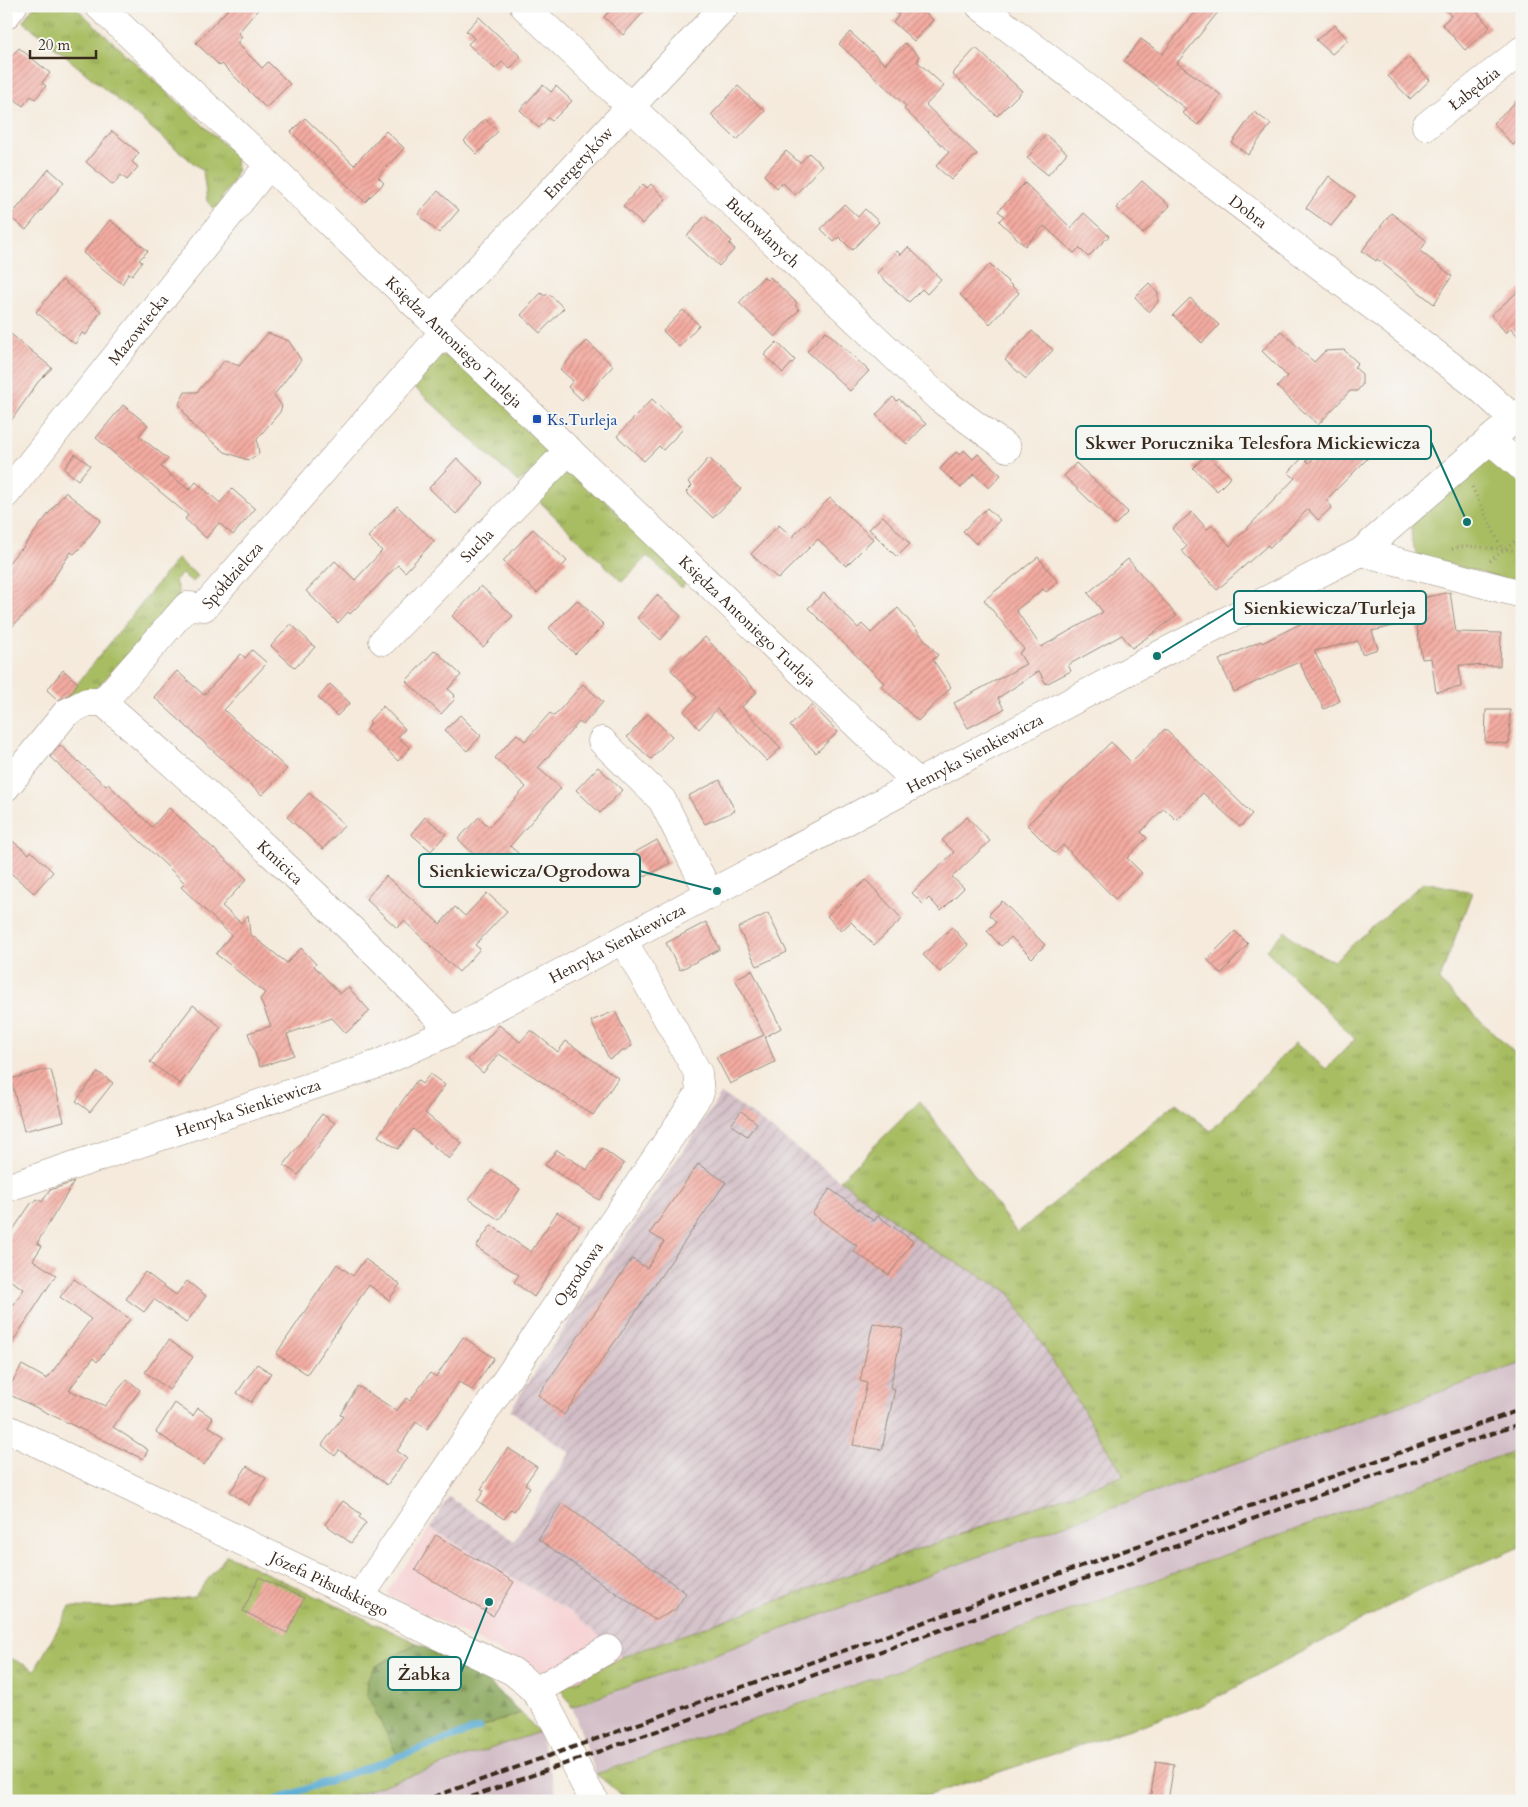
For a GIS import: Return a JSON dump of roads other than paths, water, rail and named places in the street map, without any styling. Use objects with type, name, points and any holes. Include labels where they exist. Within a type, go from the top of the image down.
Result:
[{"type":"street","points":[[6,15],[13,6]]},
{"type":"street","name":"Księdza Antoniego Turleja","points":[[99,6],[269,164],[918,783]]},
{"type":"street","name":"Budowlanych","points":[[524,6],[940,399],[1008,448]]},
{"type":"street","name":"Energetyków","points":[[438,325],[632,107],[725,6]]},
{"type":"street","name":"Dobra","points":[[980,6],[1480,388],[1504,410],[1517,416]]},
{"type":"street","name":"Łabędzia","points":[[1426,126],[1522,50]]},
{"type":"street","name":"Mazowiecka","points":[[6,494],[269,164]]},
{"type":"street","name":"Spółdzielcza","points":[[103,702],[188,606],[204,607],[438,325]]},
{"type":"street","name":"Henryka Sienkiewicza","points":[[6,1188],[378,1064],[414,1050],[710,895],[1157,656],[1361,552],[1517,416]]},
{"type":"street","points":[[1490,440],[1522,467]]},
{"type":"street","name":"Sucha","points":[[383,641],[569,450]]},
{"type":"street","points":[[1361,552],[1522,594]]},
{"type":"street","points":[[6,787],[66,713],[86,702],[103,702]]},
{"type":"street","name":"Kmicica","points":[[103,702],[178,767],[390,967],[451,1031]]},
{"type":"street","points":[[602,742],[656,792],[662,800],[710,895]]},
{"type":"street","name":"Ogrodowa","points":[[359,1598],[700,1093],[698,1073],[623,940]]},
{"type":"street","name":"Józefa Piłsudskiego","points":[[6,1428],[512,1671],[536,1691],[552,1715],[579,1775],[595,1801]]},
{"type":"street","points":[[536,1691],[608,1649]]},
{"type":"waterway","points":[[272,1801],[479,1728]]},
{"type":"railway","points":[[422,1801],[1522,1409]]},
{"type":"railway","points":[[460,1801],[1522,1423]]},
{"type":"place","name":"Ks.Turleja","points":[[537,419]]},
{"type":"place","name":"Skwer Porucznika Telesfora Mickiewicza","points":[[1467,522]]},
{"type":"place","name":"Sienkiewicza/Turleja","points":[[1157,656]]},
{"type":"place","name":"Sienkiewicza/Ogrodowa","points":[[717,891]]},
{"type":"place","name":"Żabka","points":[[489,1602]]}]
